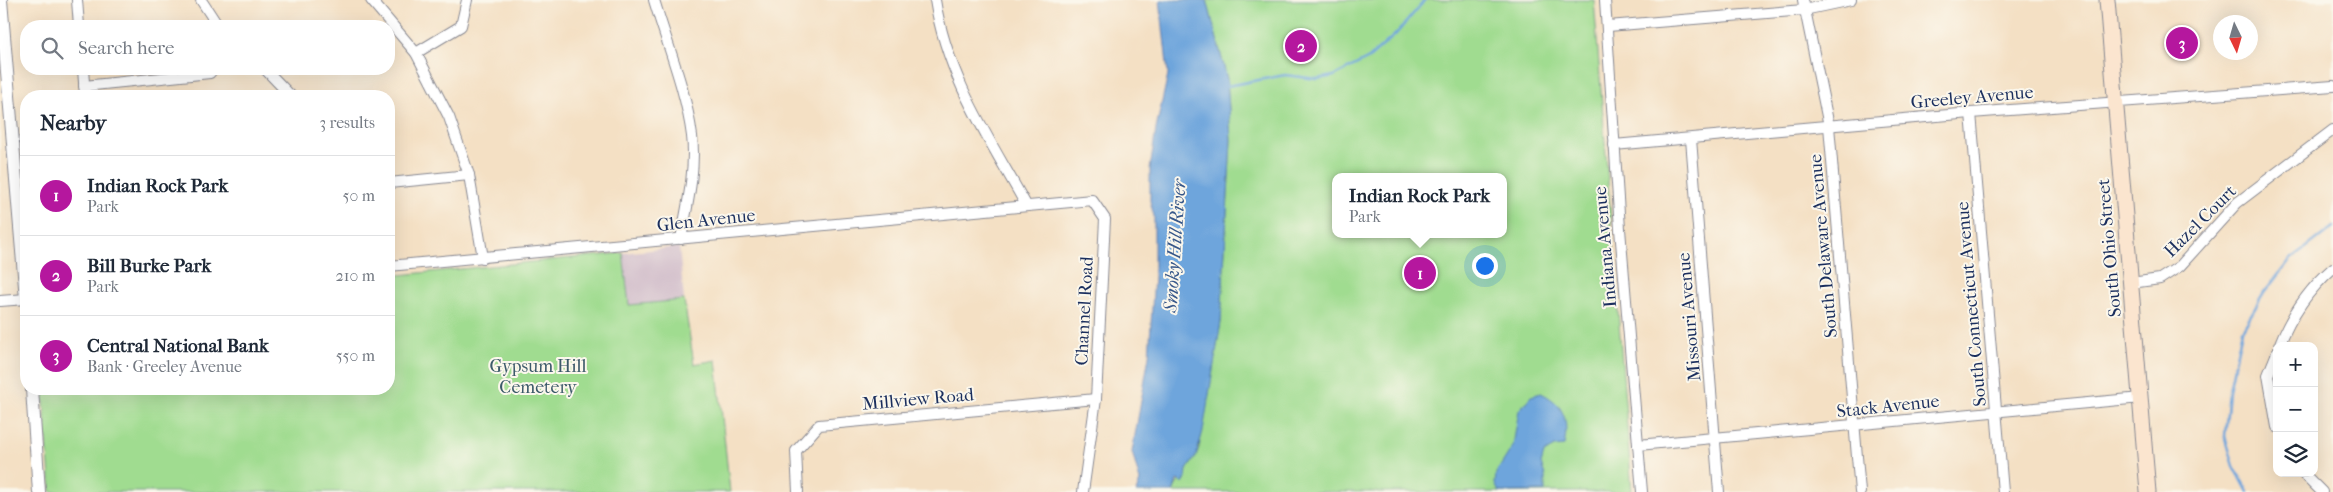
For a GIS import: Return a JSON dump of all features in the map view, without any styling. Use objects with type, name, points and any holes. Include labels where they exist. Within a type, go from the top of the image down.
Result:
[{"type":"main road","name":"South Ohio Street","points":[[2107,0],[2148,492]]},
{"type":"street","points":[[1,0],[2,34],[20,199]]},
{"type":"street","points":[[77,0],[79,20]]},
{"type":"street","points":[[201,0],[214,20]]},
{"type":"street","points":[[372,0],[388,20]]},
{"type":"street","points":[[416,54],[461,26],[467,0]]},
{"type":"street","points":[[654,0],[686,104],[692,138],[692,166],[681,239]]},
{"type":"street","points":[[935,0],[940,27],[961,88],[1026,205]]},
{"type":"street","name":"Indiana Avenue","points":[[1605,0],[1614,145],[1642,492]]},
{"type":"street","points":[[1608,26],[1851,0]]},
{"type":"street","name":"South Delaware Avenue","points":[[1804,5],[1829,126],[1860,492]]},
{"type":"street","points":[[395,28],[416,54],[449,117],[469,175],[483,258]]},
{"type":"street","points":[[83,75],[84,90]]},
{"type":"street","points":[[91,90],[196,75]]},
{"type":"street","points":[[271,75],[285,90]]},
{"type":"street","name":"Greeley Avenue","points":[[1614,145],[2116,102],[2333,86]]},
{"type":"street","name":"South Connecticut Avenue","points":[[1971,114],[2003,492]]},
{"type":"street","name":"Hazel Court","points":[[2131,283],[2160,280],[2180,266],[2237,203],[2333,130]]},
{"type":"street","name":"Missouri Avenue","points":[[1690,139],[1719,492]]},
{"type":"street","points":[[395,182],[469,175]]},
{"type":"street","name":"Channel Road","points":[[1026,205],[1092,200],[1104,219],[1096,398],[1083,492]]},
{"type":"street","name":"Glen Avenue","points":[[395,265],[1026,205]]},
{"type":"street","points":[[2280,342],[2288,321],[2318,282],[2333,268]]},
{"type":"street","points":[[0,302],[20,300]]},
{"type":"street","points":[[2273,363],[2268,375],[2273,404]]},
{"type":"street","points":[[32,395],[38,492]]},
{"type":"street","name":"Millview Road","points":[[798,492],[796,451],[819,425],[1096,398]]},
{"type":"street","name":"Stack Avenue","points":[[1638,445],[2140,398]]},
{"type":"street","points":[[2307,477],[2322,492]]},
{"type":"shaded area","points":[[679,247],[684,300],[628,305],[623,253]]},
{"type":"green space","points":[[1207,0],[1594,0],[1632,492],[1173,492],[1194,460],[1199,448],[1221,322],[1231,140],[1227,79]]},
{"type":"green space","name":"Gypsum Hill Cemetery","points":[[623,253],[629,305],[684,300],[694,364],[716,360],[730,492],[51,492],[43,395],[395,395],[395,275]]},
{"type":"water","name":"Smoky Hill River","points":[[1160,0],[1207,0],[1227,79],[1231,140],[1221,322],[1203,431],[1196,456],[1187,470],[1183,483],[1177,480],[1173,492],[1136,492],[1140,481],[1132,452],[1149,356],[1154,276],[1154,216],[1150,201],[1150,169],[1156,129],[1168,74]]},
{"type":"water","points":[[1541,393],[1549,397],[1560,408],[1566,429],[1564,446],[1554,447],[1544,453],[1541,464],[1545,475],[1545,491],[1499,492],[1495,484],[1496,473],[1513,446],[1519,410],[1531,396]]},
{"type":"waterway","points":[[1227,86],[1285,75],[1317,79],[1334,76],[1369,58],[1396,34],[1425,0]]},
{"type":"waterway","points":[[2248,492],[2234,466],[2225,436],[2229,390],[2242,330],[2264,293],[2290,260],[2333,227]]},
{"type":"place","name":"Central National Bank","points":[[2182,43]]},
{"type":"place","name":"Bill Burke Park","points":[[1301,46]]},
{"type":"place","name":"Indian Rock Park","points":[[1420,273]]}]
